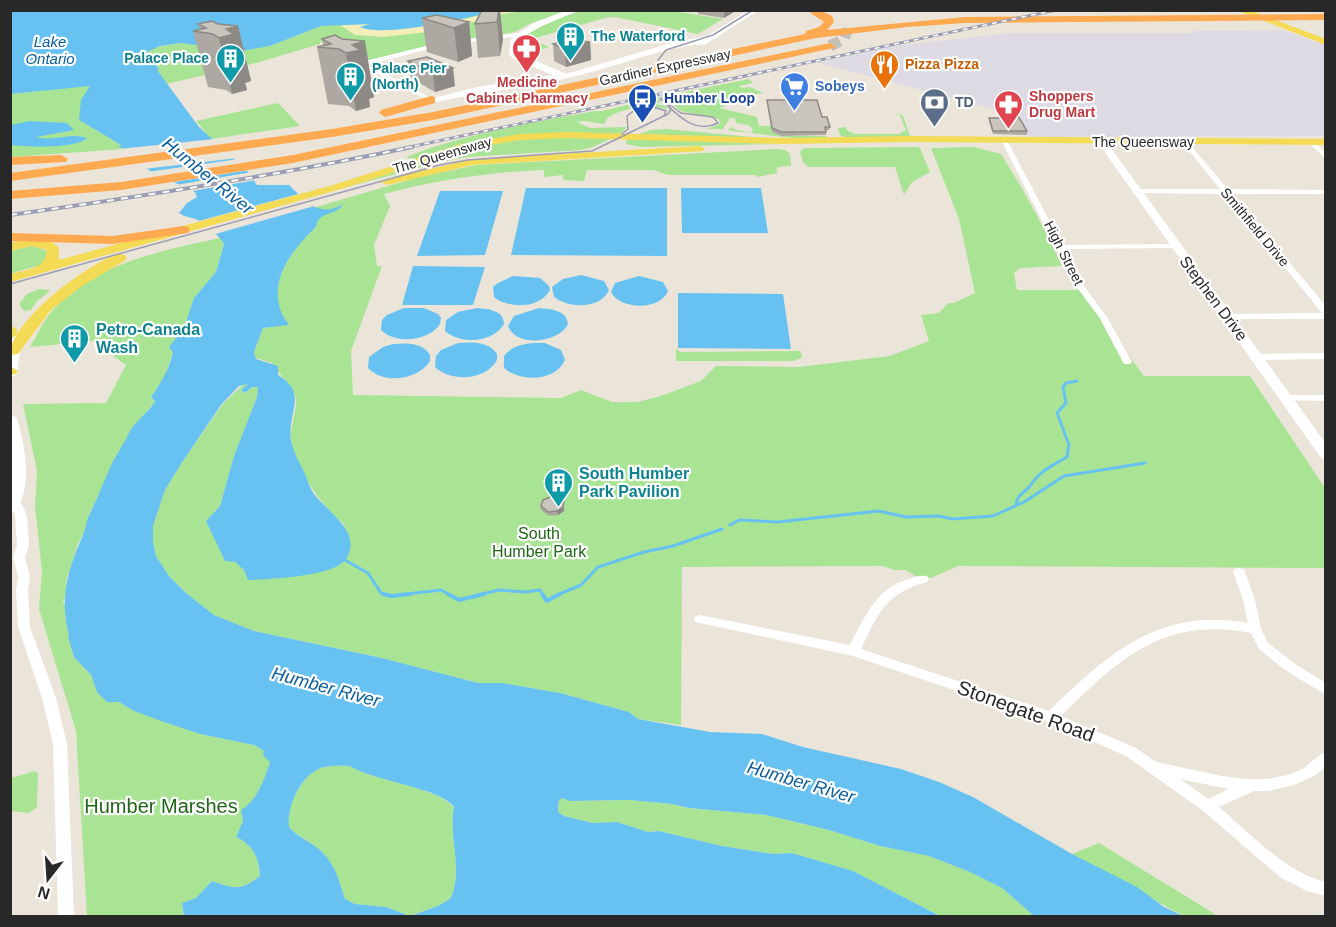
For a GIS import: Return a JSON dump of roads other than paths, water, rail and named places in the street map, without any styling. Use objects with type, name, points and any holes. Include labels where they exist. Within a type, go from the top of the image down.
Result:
[{"type":"highway","points":[[279,147],[330,152],[815,32],[827,26],[828,18],[811,10]]},
{"type":"highway","points":[[664,70],[813,25],[844,22],[823,10]]},
{"type":"highway","points":[[888,15],[1002,13],[1214,17]]},
{"type":"highway","name":"Gardiner Expressway","points":[[10,181],[101,173],[279,147],[402,133],[531,104],[664,70],[835,32],[965,20],[1214,17],[1250,14],[1326,16]]},
{"type":"highway","name":"Gardiner Expressway","points":[[664,70],[831,42],[944,27],[1326,22]]},
{"type":"highway","points":[[664,70],[830,46]]},
{"type":"highway","points":[[10,181],[58,185],[101,173],[279,147],[386,119],[643,75]]},
{"type":"highway","name":"Gardiner Expressway","points":[[279,147],[586,84],[643,75]]},
{"type":"highway","points":[[10,195],[101,173],[279,147],[359,119],[431,100]]},
{"type":"highway","points":[[10,161],[101,173]]},
{"type":"highway","name":"Gardiner Expressway","points":[[10,181],[31,174],[101,173]]},
{"type":"highway","points":[[10,237],[113,240],[183,230]]},
{"type":"main road","points":[[1240,10],[1326,40]]},
{"type":"main road","points":[[1250,14],[1326,40]]},
{"type":"main road","name":"The Queensway","points":[[10,288],[341,190],[438,154],[486,141],[534,135],[784,141],[922,139],[1005,142],[1326,142]]},
{"type":"main road","name":"The Queensway","points":[[10,278],[46,267],[73,271],[183,230],[341,190],[472,162],[746,146],[961,141]]},
{"type":"main road","points":[[10,247],[31,243],[52,247],[54,255],[46,267]]},
{"type":"main road","points":[[13,351],[36,317],[73,271]]},
{"type":"street","points":[[363,64],[456,42],[518,35],[575,10]]},
{"type":"street","points":[[355,60],[431,100],[563,76],[699,44],[755,10]]},
{"type":"street","points":[[518,35],[514,45],[514,56],[563,76]]},
{"type":"street","name":"Smithfield Drive","points":[[1184,141],[1326,314]]},
{"type":"street","name":"High Street","points":[[1005,142],[1077,282],[1103,317],[1127,362]]},
{"type":"street","name":"Stephen Drive","points":[[1102,142],[1326,455]]},
{"type":"street","points":[[1311,142],[1326,157]]},
{"type":"street","points":[[1136,191],[1326,192]]},
{"type":"street","points":[[1061,247],[1175,246]]},
{"type":"street","points":[[1228,317],[1326,314]]},
{"type":"street","points":[[11,333],[13,351],[11,372]]},
{"type":"street","points":[[1258,357],[1326,356]]},
{"type":"street","points":[[1286,398],[1326,398]]},
{"type":"street","points":[[10,418],[20,462],[12,505],[20,509],[21,517],[23,546],[15,554],[24,577],[22,591],[24,627],[49,698],[60,744],[66,916]]},
{"type":"street","points":[[1239,572],[1249,600],[1255,629],[1269,652],[1326,690]]},
{"type":"street","points":[[854,651],[872,614],[886,595],[901,585],[923,579]]},
{"type":"street","name":"Stonegate Road","points":[[700,619],[854,651],[1051,717],[1131,752],[1207,806],[1286,873],[1319,888]]},
{"type":"street","points":[[1051,717],[1112,660],[1149,638],[1206,624],[1237,624],[1255,629]]},
{"type":"street","points":[[1149,764],[1204,780],[1250,786],[1272,784],[1294,778],[1310,772],[1326,758]]},
{"type":"street","points":[[1207,806],[1250,786]]},
{"type":"water","points":[[10,11],[496,11],[406,29],[371,30],[360,27],[370,24],[321,26],[270,46],[241,51],[181,43],[160,46],[147,52],[159,69],[157,70],[199,127],[248,172],[257,185],[289,185],[308,203],[321,209],[335,208],[343,204],[320,218],[295,249],[278,286],[281,312],[289,325],[263,328],[254,352],[256,359],[278,366],[278,375],[293,389],[295,404],[291,440],[293,449],[313,493],[347,532],[350,550],[346,559],[329,570],[315,573],[285,578],[248,580],[244,570],[235,562],[225,561],[206,521],[220,506],[234,456],[257,397],[258,387],[252,387],[245,393],[241,390],[248,384],[239,386],[221,405],[165,490],[153,526],[153,542],[156,556],[169,576],[214,615],[254,631],[382,658],[478,683],[503,683],[560,693],[629,712],[638,719],[710,732],[762,734],[803,747],[901,769],[973,797],[1072,854],[1137,887],[1164,907],[1183,916],[1034,916],[1002,888],[970,872],[929,856],[880,846],[829,830],[766,815],[629,800],[569,801],[563,798],[559,800],[558,812],[564,816],[593,823],[617,822],[648,832],[659,831],[722,846],[774,854],[792,853],[853,871],[940,916],[410,916],[184,916],[182,903],[196,898],[212,881],[237,887],[248,884],[260,876],[254,852],[236,837],[243,821],[241,810],[256,795],[270,762],[263,755],[264,751],[254,745],[200,734],[134,711],[119,702],[107,702],[97,692],[91,675],[74,657],[68,637],[65,596],[73,559],[112,463],[132,427],[154,403],[151,397],[164,376],[173,352],[169,347],[184,328],[194,298],[216,272],[224,244],[205,224],[179,213],[187,203],[197,197],[195,192],[150,171],[119,146],[121,145],[79,120],[81,100],[90,86],[11,94]],"holes":[[[350,766],[374,776],[436,795],[447,800],[454,807],[456,877],[450,899],[410,916],[386,907],[355,904],[345,899],[336,872],[329,860],[319,849],[289,827],[290,810],[296,793],[307,778],[321,768]]]},
{"type":"water","points":[[30,121],[67,123],[74,130],[36,137],[80,136],[87,138],[81,142],[62,146],[11,145],[11,125]]},
{"type":"water","points":[[526,188],[667,188],[667,256],[511,255]]},
{"type":"water","points":[[681,188],[761,188],[768,233],[682,233]]},
{"type":"water","points":[[440,191],[503,191],[485,255],[417,256]]},
{"type":"water","points":[[413,266],[485,267],[473,305],[402,305]]},
{"type":"water","points":[[581,275],[604,281],[609,290],[605,296],[599,301],[583,305],[567,303],[554,297],[552,287],[563,279]]},
{"type":"water","points":[[513,276],[540,278],[550,290],[539,301],[524,305],[507,304],[494,297],[493,287]]},
{"type":"water","points":[[639,276],[663,282],[668,291],[664,298],[649,305],[631,305],[616,298],[611,292],[615,283]]},
{"type":"water","points":[[678,293],[783,294],[791,349],[678,348]]},
{"type":"water","points":[[404,308],[424,308],[438,314],[441,318],[440,324],[428,334],[412,339],[387,335],[381,330],[382,320],[387,315]]},
{"type":"water","points":[[477,308],[498,313],[504,324],[492,335],[476,340],[459,338],[445,331],[446,320],[458,312]]},
{"type":"water","points":[[539,308],[562,313],[568,324],[556,335],[547,339],[528,340],[519,338],[513,333],[508,326],[514,316]]},
{"type":"water","points":[[458,343],[485,345],[497,354],[497,360],[485,372],[468,377],[450,375],[435,367],[436,356],[441,350]]},
{"type":"water","points":[[535,343],[545,343],[561,350],[565,360],[560,367],[546,376],[537,378],[519,376],[504,368],[504,356],[510,350]]},
{"type":"water","points":[[393,344],[409,344],[423,348],[430,355],[430,361],[418,372],[400,378],[383,377],[368,368],[369,357],[383,347]]},
{"type":"waterway","points":[[1016,505],[1019,496],[1038,476],[1067,457],[1069,445],[1057,413],[1066,403],[1063,387],[1066,383],[1077,381]]},
{"type":"waterway","points":[[730,525],[739,520],[778,522],[879,511],[906,517],[939,516],[952,519],[993,516],[1024,502],[1064,476],[1145,463]]},
{"type":"waterway","points":[[557,595],[581,585],[598,567],[644,552],[673,546],[722,529]]},
{"type":"waterway","points":[[343,559],[368,573],[381,593],[388,595]]},
{"type":"waterway","points":[[398,595],[441,590],[450,595]]},
{"type":"waterway","points":[[478,595],[499,590],[525,592],[540,590],[543,595]]},
{"type":"waterway","points":[[383,594],[391,596],[410,594]]},
{"type":"waterway","points":[[448,594],[459,600],[484,594]]},
{"type":"waterway","points":[[542,594],[547,601],[560,594]]},
{"type":"tunnel","points":[[830,46],[844,39],[848,29]]},
{"type":"tram line","points":[[658,60],[666,50],[713,35],[753,10]]},
{"type":"tram line","points":[[661,98],[681,113],[713,117],[718,123],[709,126],[694,125],[671,109]]},
{"type":"tram line","points":[[660,99],[671,109]]},
{"type":"tram line","points":[[668,104],[671,109]]},
{"type":"tram line","points":[[622,134],[628,129],[627,116],[636,110],[645,107],[656,108],[666,111],[664,116]]},
{"type":"tram line","points":[[664,116],[671,109]]},
{"type":"tram line","points":[[10,284],[440,165],[468,160],[592,151],[664,116]]},
{"type":"railway","points":[[405,148],[1056,10]]},
{"type":"railway","points":[[10,215],[212,184],[412,147]]},
{"type":"place","name":"The Waterford","points":[[570,62]]},
{"type":"place","name":"Medicine Cabinet Pharmacy","points":[[527,74]]},
{"type":"place","name":"Palace Place","points":[[230,84]]},
{"type":"place","name":"Pizza Pizza","points":[[884,90]]},
{"type":"place","name":"Palace Pier (North)","points":[[351,102]]},
{"type":"place","name":"Sobeys","points":[[794,112]]},
{"type":"place","name":"Humber Loop","points":[[643,124]]},
{"type":"place","name":"TD","points":[[934,128]]},
{"type":"place","name":"Shoppers Drug Mart","points":[[1008,130]]},
{"type":"place","name":"Petro-Canada Wash","points":[[75,364]]},
{"type":"place","name":"South Humber Park Pavilion","points":[[558,508]]},
{"type":"water label","name":"Lake Ontario","points":[[50,50]]},
{"type":"water label","name":"Humber River","points":[[208,176]]},
{"type":"water label","name":"Humber River","points":[[326,687]]},
{"type":"water label","name":"Humber River","points":[[801,782]]},
{"type":"park label","name":"South Humber Park","points":[[539,542]]},
{"type":"park label","name":"Humber Marshes","points":[[161,806]]}]
